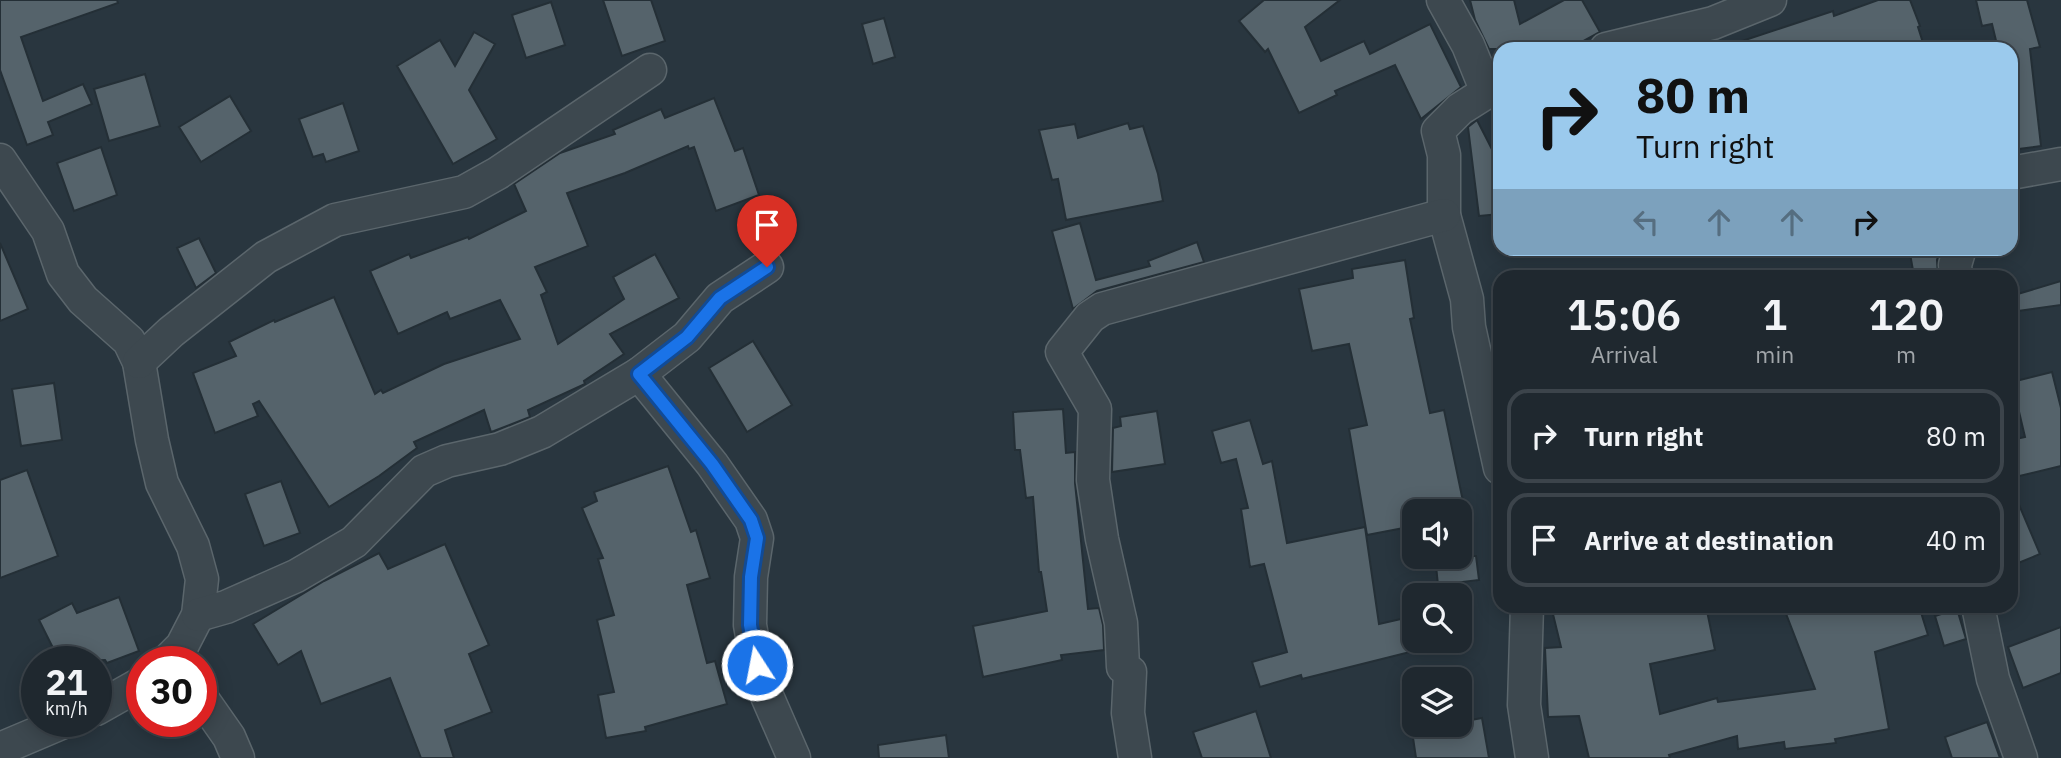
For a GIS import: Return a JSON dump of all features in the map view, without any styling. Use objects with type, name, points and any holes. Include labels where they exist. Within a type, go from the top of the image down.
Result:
[{"type":"street","points":[[1443,0],[1493,89],[1460,109],[1438,131],[1444,155],[1444,215],[1466,299],[1469,327],[1493,436]]},
{"type":"street","points":[[1635,42],[1713,23],[1770,0]]},
{"type":"street","points":[[139,362],[171,332],[266,257],[335,220],[464,192],[498,173],[650,70]]},
{"type":"street","points":[[0,160],[47,231],[64,274],[83,300],[129,341],[139,362],[162,483],[192,546],[202,579],[198,615],[183,646]]},
{"type":"street","points":[[2018,172],[2061,164]]},
{"type":"street","points":[[1135,758],[1128,713],[1130,673],[1123,667],[1121,623],[1102,539],[1093,480],[1095,409],[1062,352],[1090,317],[1102,309],[1444,215]]},
{"type":"street","points":[[198,615],[226,607],[296,576],[354,542],[424,471],[447,461],[500,450],[542,432],[639,374],[687,337],[720,298],[767,267]]},
{"type":"street","points":[[639,374],[712,464],[751,520],[757,538],[751,577],[750,625],[757,665],[767,696],[794,758]]},
{"type":"street","points":[[1527,613],[1524,705],[1532,758]]},
{"type":"street","points":[[1979,613],[1993,679],[2021,758]]},
{"type":"street","points":[[217,720],[229,737],[238,758]]},
{"type":"street","points":[[0,749],[28,737]]},
{"type":"building","points":[[0,0],[117,0],[118,3],[21,37],[43,101],[83,84],[92,104],[48,122],[53,135],[27,145],[0,70]]},
{"type":"building","points":[[603,0],[651,0],[665,41],[622,56]]},
{"type":"building","points":[[1264,0],[1340,0],[1305,27],[1321,61],[1364,41],[1370,54],[1430,24],[1461,87],[1421,119],[1395,65],[1335,91],[1337,95],[1299,113],[1268,49],[1265,52],[1239,21]]},
{"type":"building","points":[[1470,0],[1514,0],[1520,24],[1564,0],[1582,0],[1600,32],[1582,42],[1493,42],[1493,49],[1489,49],[1475,20]]},
{"type":"building","points":[[1878,0],[1910,0],[1923,42],[1739,42],[1833,11],[1834,16]]},
{"type":"building","points":[[1976,0],[2027,0],[2040,47],[2030,49],[2041,146],[2018,149],[2018,42],[1996,42],[1992,24],[1982,26]]},
{"type":"building","points":[[551,2],[565,45],[526,58],[512,15]]},
{"type":"building","points":[[884,18],[895,57],[873,64],[862,24]]},
{"type":"building","points":[[474,32],[495,44],[469,90],[497,139],[453,164],[397,66],[440,40],[455,66]]},
{"type":"building","points":[[145,74],[160,126],[109,141],[94,89]]},
{"type":"building","points":[[230,96],[251,131],[201,162],[179,127]]},
{"type":"building","points":[[714,98],[735,151],[743,148],[759,195],[716,211],[694,147],[689,149],[688,146],[625,173],[567,193],[588,246],[535,267],[547,292],[541,295],[558,344],[624,299],[613,277],[655,254],[679,298],[610,334],[624,354],[584,381],[585,384],[528,410],[530,417],[494,431],[491,432],[484,410],[414,442],[417,448],[329,507],[259,401],[253,404],[258,416],[215,433],[193,373],[236,356],[229,342],[274,320],[275,322],[334,297],[375,394],[381,390],[383,393],[444,364],[520,339],[500,300],[450,319],[447,312],[398,334],[370,271],[409,254],[411,258],[468,237],[469,239],[526,211],[514,184],[560,153],[615,134],[613,130],[661,109],[665,118]]},
{"type":"building","points":[[343,103],[359,151],[326,162],[323,154],[313,157],[299,119]]},
{"type":"building","points":[[1477,120],[1493,151],[1493,215],[1479,216],[1468,127]]},
{"type":"building","points":[[1128,123],[1130,129],[1143,126],[1158,174],[1163,201],[1066,220],[1058,179],[1052,180],[1039,130],[1075,124],[1078,138]]},
{"type":"building","points":[[101,147],[117,195],[74,211],[57,163]]},
{"type":"building","points":[[1080,223],[1096,280],[1150,266],[1148,261],[1197,242],[1204,262],[1097,291],[1073,309],[1052,231]]},
{"type":"building","points":[[199,238],[216,273],[196,288],[177,248]]},
{"type":"building","points":[[0,243],[28,309],[0,321]]},
{"type":"building","points":[[1910,256],[1938,256],[1938,270],[1913,270]]},
{"type":"building","points":[[1405,260],[1414,318],[1410,319],[1430,413],[1444,410],[1463,499],[1402,499],[1402,528],[1367,535],[1349,429],[1367,425],[1349,344],[1312,351],[1299,289],[1353,278],[1352,269]]},
{"type":"building","points":[[2061,281],[2061,305],[2018,311],[2018,294]]},
{"type":"building","points":[[753,341],[792,405],[747,432],[709,368]]},
{"type":"building","points":[[2052,372],[2061,408],[2061,466],[2018,476],[2018,438],[2025,437],[2018,407],[2018,380]]},
{"type":"building","points":[[54,383],[62,440],[21,446],[12,389]]},
{"type":"building","points":[[1063,409],[1066,453],[1075,452],[1075,483],[1088,609],[1099,608],[1104,650],[1061,655],[1062,660],[983,677],[973,626],[1047,611],[1039,572],[1033,497],[1026,498],[1020,450],[1015,450],[1013,412]]},
{"type":"building","points":[[1157,411],[1165,464],[1112,472],[1113,428],[1121,426],[1120,417]]},
{"type":"building","points":[[1250,420],[1263,464],[1272,461],[1287,543],[1365,527],[1379,624],[1402,619],[1402,653],[1406,653],[1302,679],[1301,675],[1260,687],[1252,662],[1287,652],[1264,564],[1250,567],[1241,509],[1248,508],[1236,459],[1221,463],[1212,431]]},
{"type":"building","points":[[668,466],[691,532],[696,530],[710,578],[687,585],[707,663],[715,661],[727,704],[645,727],[646,731],[606,738],[598,695],[614,692],[597,620],[614,615],[598,559],[603,558],[582,508],[597,501],[594,492]]},
{"type":"building","points":[[27,470],[58,556],[0,578],[0,480]]},
{"type":"building","points":[[281,481],[300,533],[264,546],[245,494]]},
{"type":"building","points":[[2018,502],[2040,554],[2018,563]]},
{"type":"building","points":[[445,544],[489,645],[469,654],[492,712],[445,730],[454,758],[421,758],[390,678],[321,704],[301,651],[278,665],[253,624],[324,581],[379,553],[388,569]]},
{"type":"building","points":[[1472,556],[1476,556],[1479,580],[1438,583],[1436,569],[1472,569]]},
{"type":"building","points":[[119,597],[137,646],[126,646],[126,656],[112,661],[112,646],[52,646],[39,620],[72,603],[77,613]]},
{"type":"building","points":[[1553,613],[1707,613],[1715,650],[1650,664],[1660,714],[1717,698],[1718,702],[1815,689],[1786,613],[1921,613],[1928,635],[1875,652],[1889,729],[1835,739],[1836,743],[1785,749],[1784,742],[1738,749],[1737,736],[1669,755],[1670,758],[1589,758],[1579,716],[1548,717],[1545,648],[1561,647]]},
{"type":"building","points":[[1958,613],[1966,639],[1944,646],[1935,616]]},
{"type":"building","points":[[2061,627],[2061,673],[2023,688],[2008,647]]},
{"type":"building","points":[[1256,711],[1271,758],[1202,758],[1193,732]]},
{"type":"building","points":[[1482,718],[1489,758],[1416,758],[1413,737],[1472,737],[1472,720]]},
{"type":"building","points":[[1987,722],[2000,758],[1952,758],[1945,737]]},
{"type":"building","points":[[946,735],[949,758],[879,758],[878,745]]},
{"type":"route","points":[[757,665],[750,625],[751,577],[757,538],[751,520],[712,464],[639,374],[687,337],[720,298],[767,267]]}]
